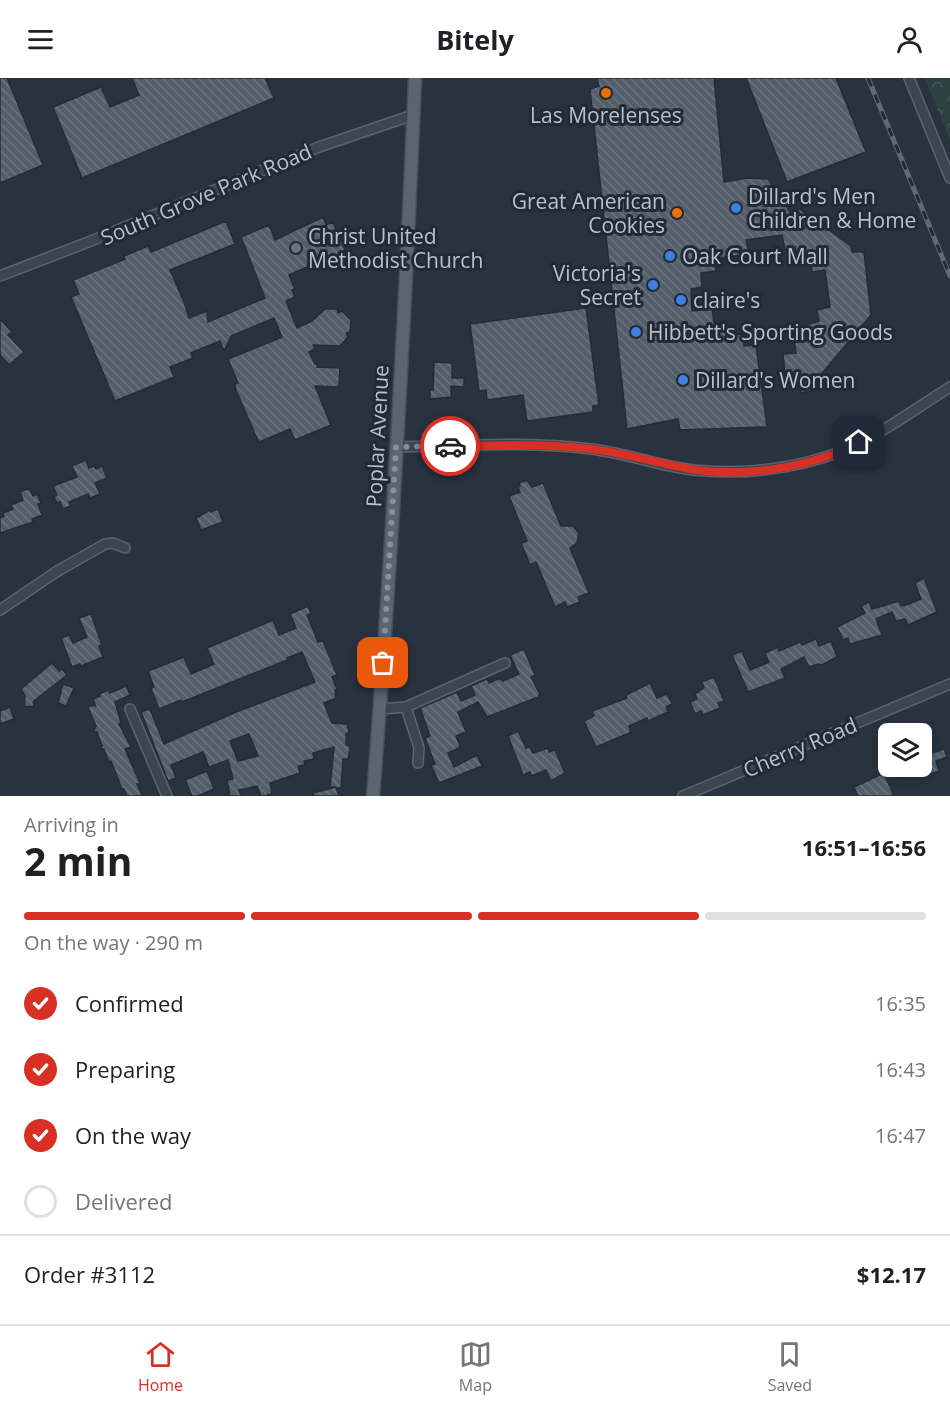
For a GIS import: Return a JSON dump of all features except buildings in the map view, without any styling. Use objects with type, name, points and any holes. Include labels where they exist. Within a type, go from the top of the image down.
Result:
[{"type":"main road","name":"Poplar Avenue","points":[[372,796],[380,709],[396,447],[415,78]]},
{"type":"street","points":[[909,78],[950,178]]},
{"type":"street","name":"South Grove Park Road","points":[[0,276],[91,242],[319,147],[413,115]]},
{"type":"street","points":[[396,447],[537,445],[601,450],[693,470],[756,472],[811,462],[847,449],[903,418],[950,387]]},
{"type":"street","points":[[0,610],[56,572],[105,544],[113,543],[125,548]]},
{"type":"street","points":[[380,709],[406,707],[505,663]]},
{"type":"street","name":"Cherry Road","points":[[682,796],[950,684]]},
{"type":"street","points":[[406,707],[419,748],[418,763]]},
{"type":"street","points":[[130,709],[167,796]]},
{"type":"green space","points":[[925,78],[950,78],[950,140]]},
{"type":"railway","points":[[868,78],[950,276]]},
{"type":"way so far","points":[[383,663],[396,447],[450,446]]},
{"type":"place","name":"Las Morelenses","points":[[606,93]]},
{"type":"place","name":"Dillard's Men Children & Home","points":[[736,208]]},
{"type":"place","name":"Great American Cookies","points":[[677,213]]},
{"type":"place","name":"Christ United Methodist Church","points":[[296,248]]},
{"type":"place","name":"Oak Court Mall","points":[[670,256]]},
{"type":"place","name":"Victoria's Secret","points":[[653,285]]},
{"type":"place","name":"claire's","points":[[681,300]]},
{"type":"place","name":"Hibbett's Sporting Goods","points":[[636,332]]},
{"type":"place","name":"Dillard's Women","points":[[683,380]]},
{"type":"route","points":[[450,446],[537,445],[590,449],[693,470],[756,472],[811,462],[847,449],[859,442]]}]
